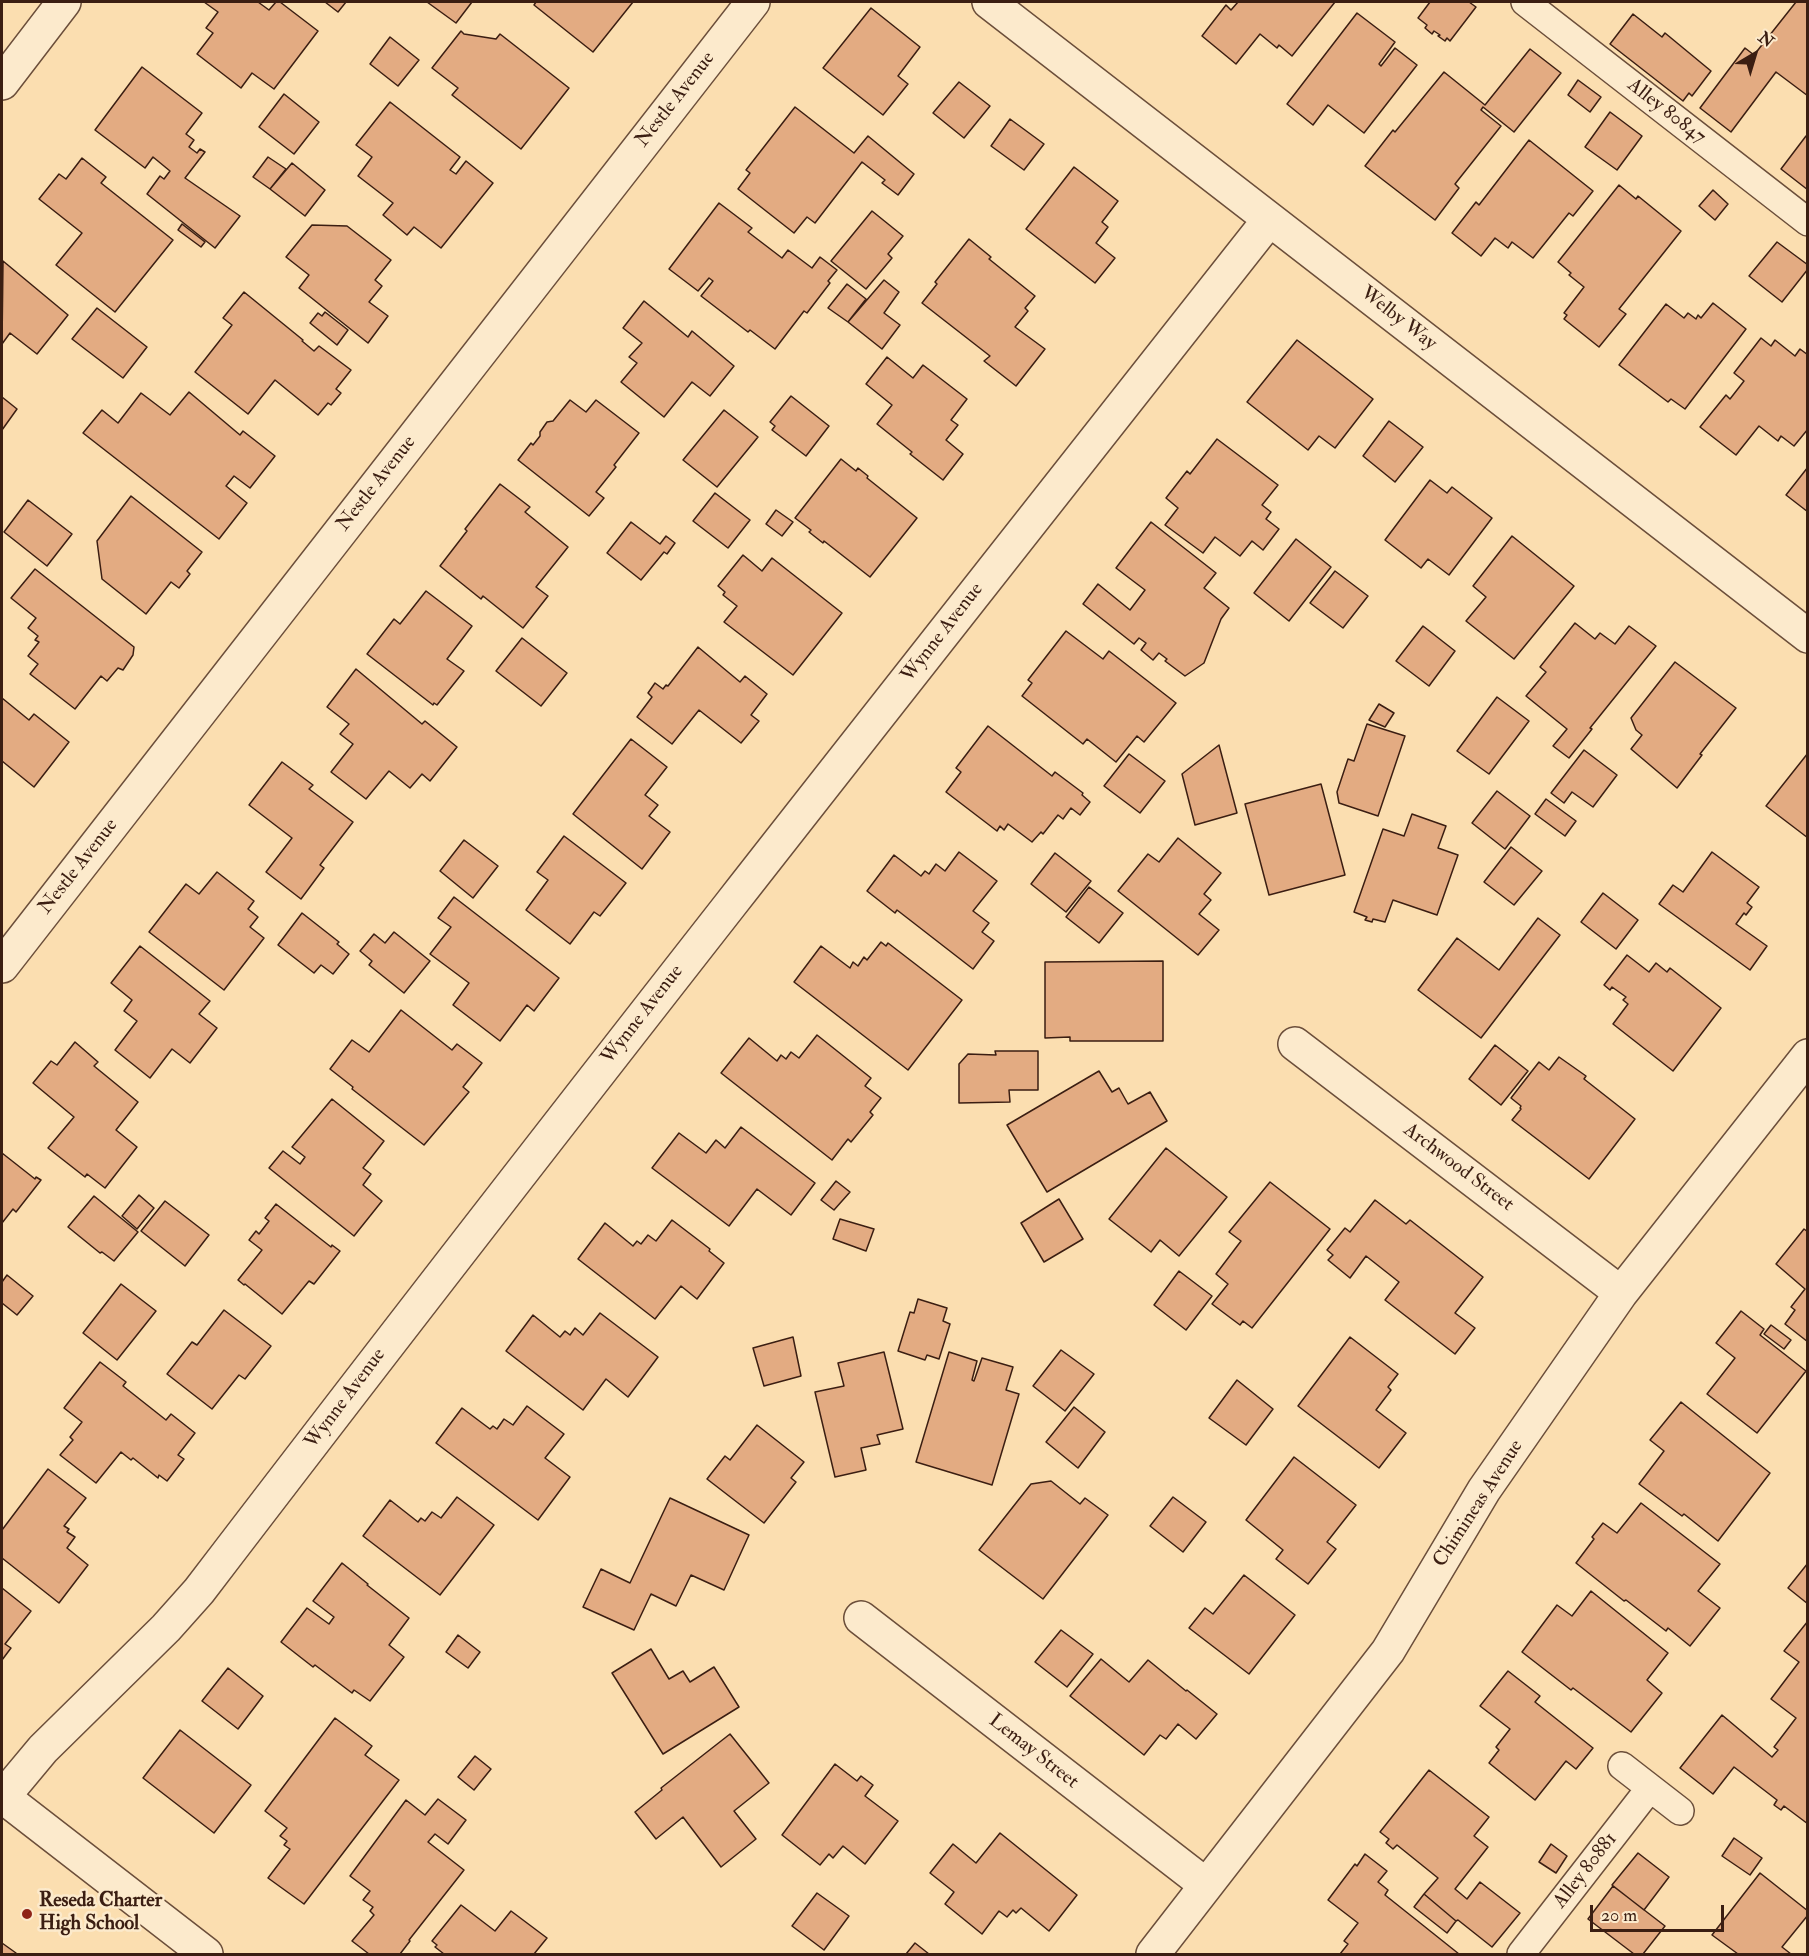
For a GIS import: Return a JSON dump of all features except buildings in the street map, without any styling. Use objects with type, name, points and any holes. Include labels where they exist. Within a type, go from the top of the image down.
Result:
[{"type":"street","points":[[2,82],[64,2]]},
{"type":"street","name":"Nestle Avenue","points":[[2,966],[753,2]]},
{"type":"street","name":"Welby Way","points":[[989,2],[1808,636]]},
{"type":"street","name":"Wynne Avenue","points":[[2,1796],[43,1749],[166,1628],[199,1591],[436,1281],[734,898],[1269,220]]},
{"type":"street","name":"Archwood Street","points":[[1295,1044],[1621,1293]]},
{"type":"street","name":"Chimineas Avenue","points":[[1152,1954],[1388,1651],[1484,1490],[1621,1293],[1808,1056]]},
{"type":"street","name":"Lemay Street","points":[[861,1618],[1206,1885]]},
{"type":"street","points":[[2,1796],[206,1954]]},
{"type":"lane","name":"Alley 80847","points":[[1525,2],[1808,222]]},
{"type":"lane","points":[[1622,1766],[1680,1811]]},
{"type":"lane","name":"Alley 80881","points":[[1521,1954],[1650,1788]]},
{"type":"place","name":"Reseda Charter High School","points":[[27,1914]]}]
